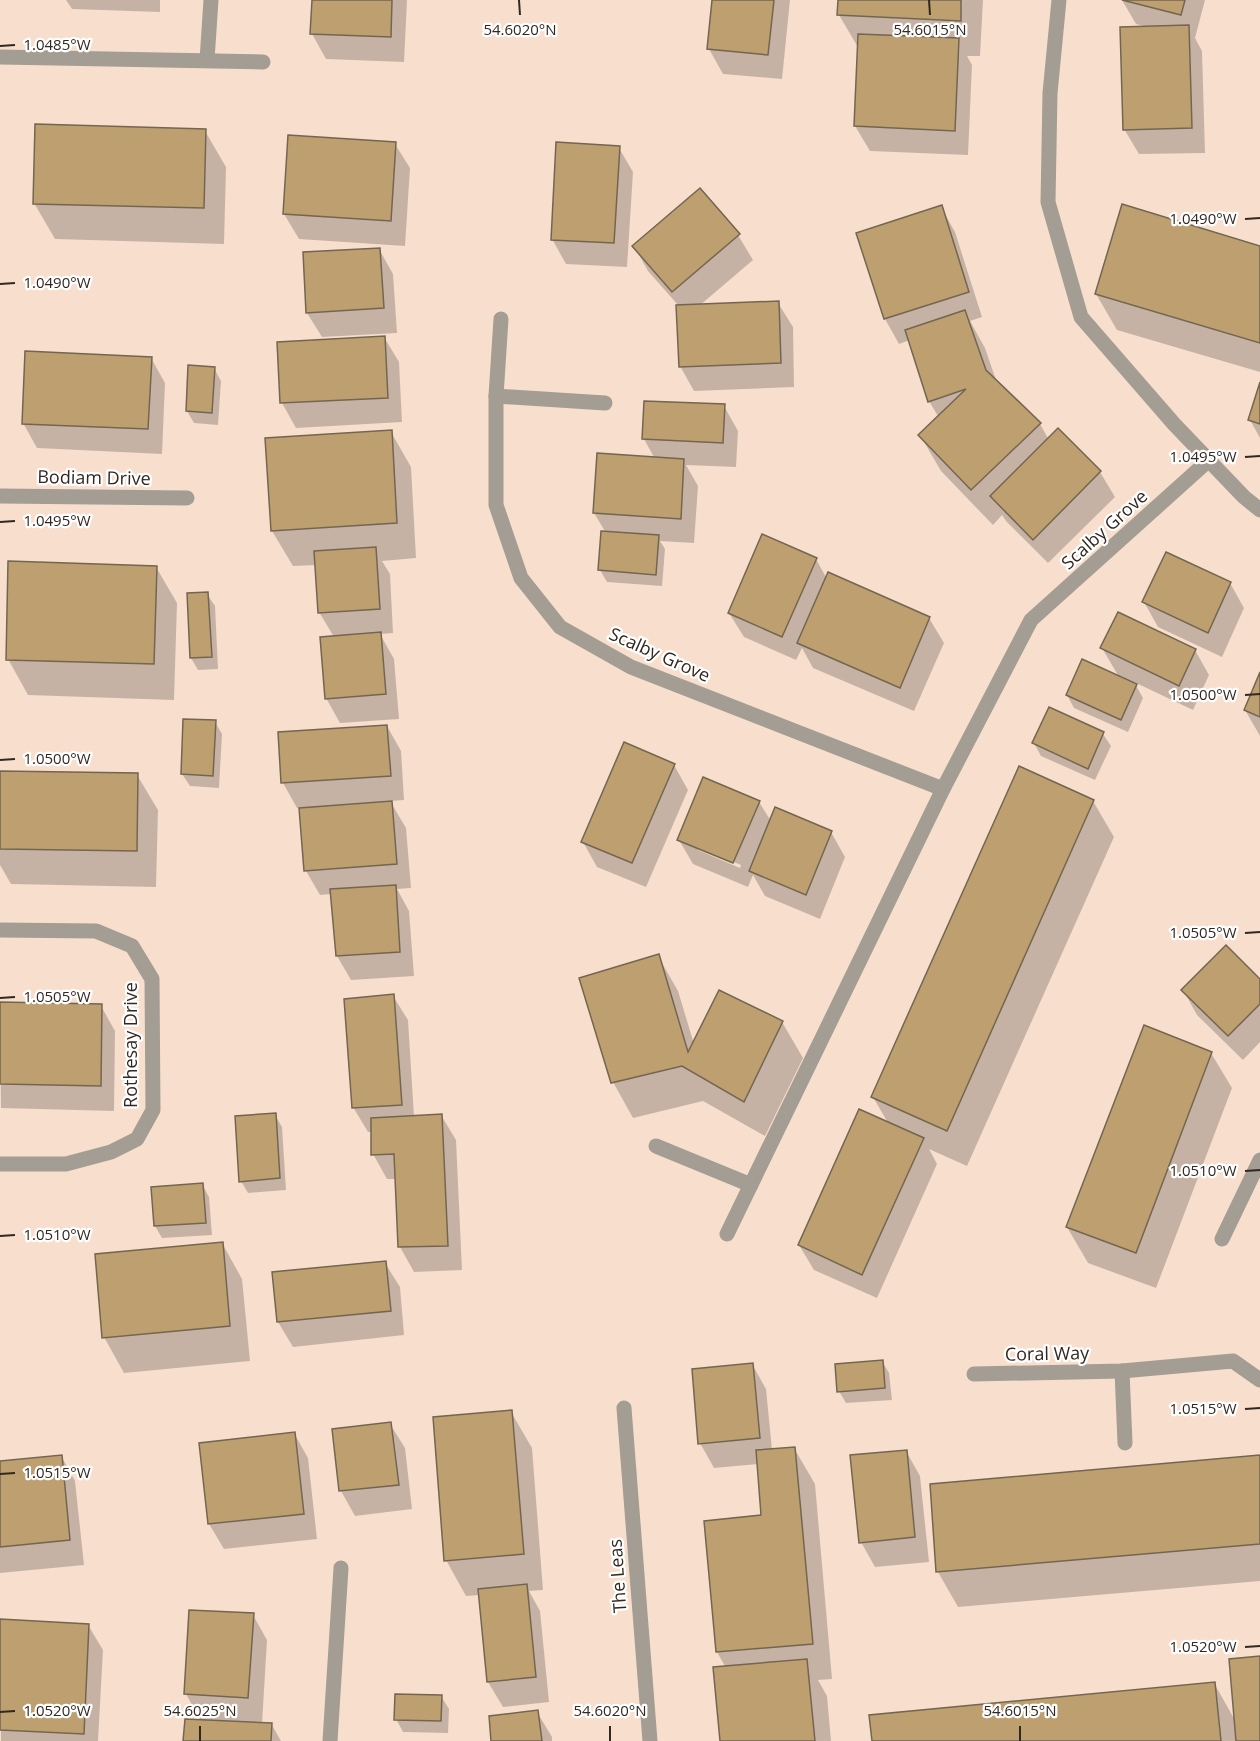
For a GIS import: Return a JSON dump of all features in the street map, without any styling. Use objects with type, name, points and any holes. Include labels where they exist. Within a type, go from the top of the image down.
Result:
[{"type":"street","points":[[207,60],[211,0]]},
{"type":"street","points":[[1059,0],[1050,93],[1048,202],[1081,317],[1174,424],[1244,497],[1260,510]]},
{"type":"street","points":[[0,57],[262,62]]},
{"type":"street","name":"Scalby Grove","points":[[501,319],[496,396],[496,505],[521,578],[560,627],[631,667],[944,789]]},
{"type":"street","points":[[496,396],[605,403]]},
{"type":"street","name":"Scalby Grove","points":[[727,1234],[944,789],[1031,620],[1209,460]]},
{"type":"street","name":"Bodiam Drive","points":[[0,496],[187,498]]},
{"type":"street","name":"Rothesay Drive","points":[[0,930],[96,931],[132,946],[152,979],[153,1110],[137,1139],[111,1152],[66,1164],[0,1164]]},
{"type":"street","points":[[656,1146],[751,1185]]},
{"type":"street","points":[[1222,1239],[1260,1160]]},
{"type":"street","name":"Coral Way","points":[[974,1374],[1122,1371],[1233,1361],[1260,1380]]},
{"type":"street","points":[[1122,1371],[1125,1443]]},
{"type":"street","name":"The Leas","points":[[624,1408],[650,1741]]},
{"type":"street","points":[[330,1741],[341,1568]]},
{"type":"building","points":[[312,0],[392,0],[391,37],[310,34]]},
{"type":"building","points":[[712,0],[774,0],[768,55],[707,49]]},
{"type":"building","points":[[838,0],[961,0],[961,21],[837,15]]},
{"type":"building","points":[[1122,0],[1185,0],[1181,15]]},
{"type":"building","points":[[1189,25],[1192,128],[1123,130],[1120,27]]},
{"type":"building","points":[[858,34],[959,38],[955,131],[854,126]]},
{"type":"building","points":[[35,124],[206,129],[204,208],[33,204]]},
{"type":"building","points":[[288,135],[396,142],[391,221],[283,214]]},
{"type":"building","points":[[556,142],[620,146],[614,243],[551,240]]},
{"type":"building","points":[[700,188],[740,234],[672,292],[632,246]]},
{"type":"building","points":[[1122,204],[1260,246],[1260,343],[1095,294]]},
{"type":"building","points":[[942,205],[969,292],[884,319],[856,233]]},
{"type":"building","points":[[380,248],[384,308],[306,313],[303,252]]},
{"type":"building","points":[[779,301],[781,363],[679,367],[676,305]]},
{"type":"building","points":[[965,310],[986,370],[1041,423],[971,490],[918,435],[966,389],[928,402],[905,330]]},
{"type":"building","points":[[385,336],[388,398],[280,403],[277,342]]},
{"type":"building","points":[[25,351],[152,357],[148,429],[22,424]]},
{"type":"building","points":[[188,365],[215,367],[212,413],[186,411]]},
{"type":"building","points":[[1260,382],[1260,424],[1248,420]]},
{"type":"building","points":[[644,401],[725,404],[723,443],[642,439]]},
{"type":"building","points":[[1058,428],[1101,471],[1033,540],[990,496]]},
{"type":"building","points":[[392,430],[397,523],[271,531],[265,438]]},
{"type":"building","points":[[597,453],[684,459],[681,519],[593,513]]},
{"type":"building","points":[[601,531],[659,535],[656,575],[598,570]]},
{"type":"building","points":[[762,534],[817,558],[782,637],[728,613]]},
{"type":"building","points":[[376,547],[380,609],[318,613],[314,551]]},
{"type":"building","points":[[1166,552],[1231,582],[1208,633],[1142,602]]},
{"type":"building","points":[[8,561],[157,566],[154,664],[6,660]]},
{"type":"building","points":[[828,572],[930,617],[900,688],[797,643]]},
{"type":"building","points":[[208,592],[212,657],[190,658],[187,593]]},
{"type":"building","points":[[1118,612],[1196,649],[1179,686],[1100,648]]},
{"type":"building","points":[[381,632],[386,694],[325,699],[320,637]]},
{"type":"building","points":[[1082,659],[1137,684],[1121,720],[1066,695]]},
{"type":"building","points":[[1260,672],[1260,717],[1244,710]]},
{"type":"building","points":[[1049,707],[1104,732],[1088,769],[1032,743]]},
{"type":"building","points":[[183,719],[216,720],[213,776],[181,774]]},
{"type":"building","points":[[387,725],[391,776],[281,783],[278,732]]},
{"type":"building","points":[[624,742],[675,764],[632,863],[581,842]]},
{"type":"building","points":[[1019,766],[1094,800],[947,1131],[871,1097]]},
{"type":"building","points":[[0,771],[138,773],[137,851],[0,849]]},
{"type":"building","points":[[703,777],[760,801],[733,863],[677,840]]},
{"type":"building","points":[[392,801],[397,864],[304,871],[299,808]]},
{"type":"building","points":[[775,807],[832,831],[806,895],[749,871]]},
{"type":"building","points":[[396,885],[400,952],[336,956],[330,889]]},
{"type":"building","points":[[1226,945],[1260,979],[1260,1004],[1228,1036],[1181,990]]},
{"type":"building","points":[[659,954],[688,1052],[719,990],[783,1021],[744,1102],[682,1066],[611,1083],[579,978]]},
{"type":"building","points":[[394,994],[402,1105],[352,1108],[344,999]]},
{"type":"building","points":[[0,1002],[102,1004],[101,1086],[0,1084]]},
{"type":"building","points":[[1144,1025],[1212,1052],[1136,1253],[1066,1227]]},
{"type":"building","points":[[859,1109],[924,1138],[862,1275],[798,1245]]},
{"type":"building","points":[[276,1113],[280,1178],[239,1182],[235,1116]]},
{"type":"building","points":[[442,1114],[448,1246],[398,1247],[394,1154],[371,1155],[371,1118]]},
{"type":"building","points":[[203,1183],[206,1223],[154,1226],[151,1187]]},
{"type":"building","points":[[223,1242],[230,1326],[102,1338],[95,1254]]},
{"type":"building","points":[[386,1261],[391,1311],[277,1322],[272,1272]]},
{"type":"building","points":[[883,1360],[885,1388],[837,1392],[835,1364]]},
{"type":"building","points":[[753,1363],[760,1438],[698,1444],[692,1369]]},
{"type":"building","points":[[512,1410],[524,1554],[444,1561],[433,1417]]},
{"type":"building","points":[[391,1422],[399,1485],[339,1491],[332,1429]]},
{"type":"building","points":[[295,1432],[304,1514],[208,1524],[199,1443]]},
{"type":"building","points":[[795,1447],[813,1644],[716,1652],[704,1521],[761,1515],[756,1450]]},
{"type":"building","points":[[907,1450],[915,1537],[859,1543],[850,1455]]},
{"type":"building","points":[[62,1455],[70,1540],[0,1547],[0,1461]]},
{"type":"building","points":[[1260,1455],[1260,1544],[936,1572],[930,1484]]},
{"type":"building","points":[[527,1584],[536,1677],[487,1682],[478,1589]]},
{"type":"building","points":[[189,1610],[254,1613],[248,1698],[184,1694]]},
{"type":"building","points":[[0,1619],[89,1624],[84,1734],[0,1730]]},
{"type":"building","points":[[1260,1656],[1260,1741],[1236,1741],[1229,1659]]},
{"type":"building","points":[[807,1659],[815,1741],[720,1741],[713,1667]]},
{"type":"building","points":[[1215,1682],[1221,1741],[872,1741],[869,1715]]},
{"type":"building","points":[[395,1694],[442,1695],[441,1721],[394,1720]]},
{"type":"building","points":[[538,1710],[542,1741],[491,1741],[489,1716]]},
{"type":"building","points":[[185,1719],[272,1723],[271,1741],[183,1741]]}]
